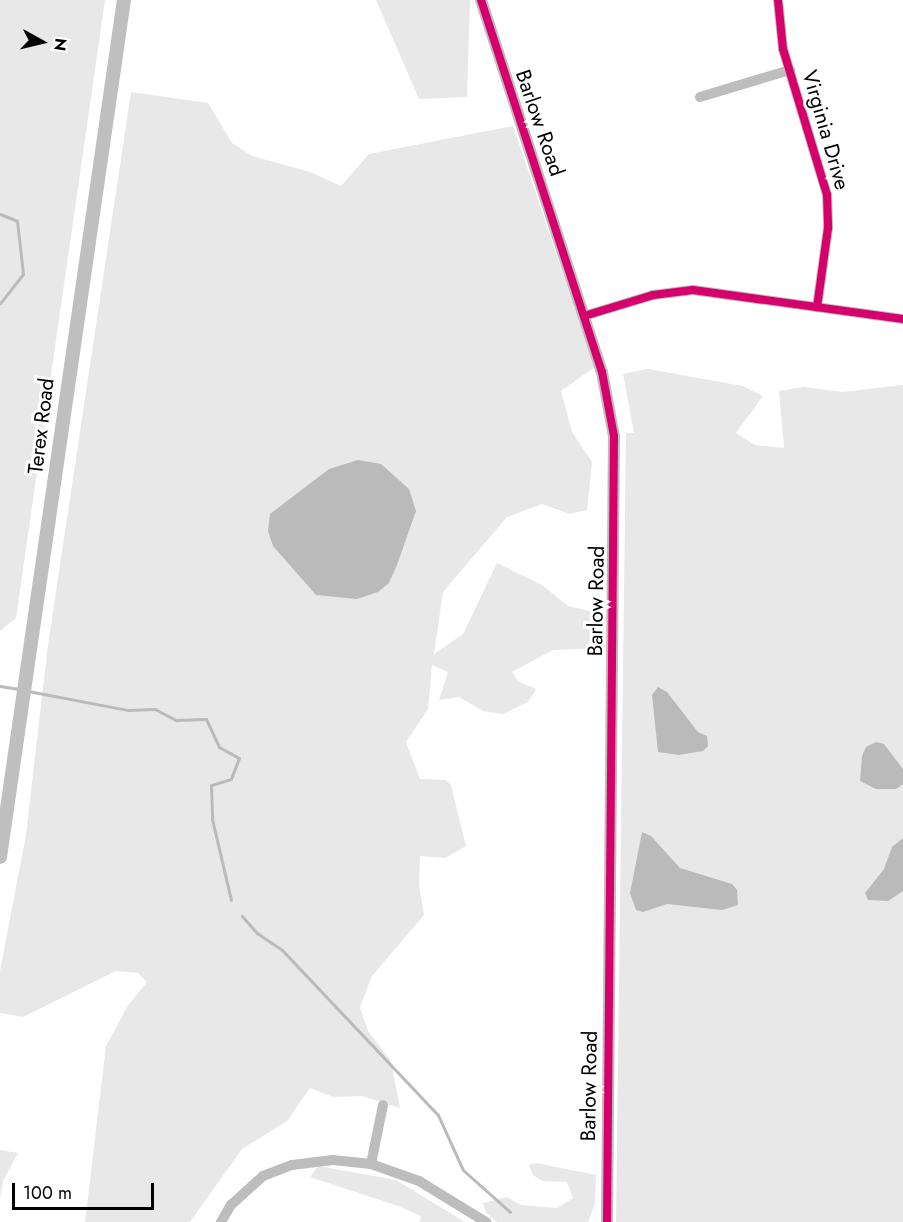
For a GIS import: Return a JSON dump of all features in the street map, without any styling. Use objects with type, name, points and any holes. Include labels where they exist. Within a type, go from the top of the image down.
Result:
[{"type":"main road","name":"Terex Road","points":[[0,857],[124,0]]},
{"type":"street","name":"Barlow Road","points":[[481,0],[584,315],[607,393],[616,470],[607,1222]]},
{"type":"street","name":"Virginia Drive","points":[[778,0],[780,37],[827,195],[828,228],[817,307]]},
{"type":"street","points":[[700,97],[790,70]]},
{"type":"street","points":[[584,315],[681,290],[903,319]]},
{"type":"street","points":[[371,1164],[383,1105]]},
{"type":"street","points":[[221,1222],[249,1187],[282,1168],[314,1160],[371,1164],[430,1186],[486,1222]]},
{"type":"shaded area","points":[[0,0],[105,0],[16,618],[0,631]]},
{"type":"shaded area","points":[[376,0],[470,0],[467,97],[419,99]]},
{"type":"shaded area","points":[[131,92],[208,103],[232,143],[252,156],[310,172],[341,186],[369,154],[513,126],[595,367],[561,391],[572,432],[592,462],[587,510],[570,514],[542,504],[507,517],[443,592],[434,654],[463,634],[497,563],[542,585],[568,606],[606,615],[605,648],[553,650],[512,672],[518,681],[536,689],[528,702],[503,714],[483,711],[459,697],[439,700],[448,672],[432,665],[428,709],[406,742],[420,779],[446,780],[451,785],[466,846],[445,858],[420,856],[419,885],[424,915],[372,976],[360,1007],[368,1031],[391,1061],[400,1108],[362,1096],[333,1097],[310,1088],[287,1121],[242,1149],[190,1222],[85,1222],[106,1046],[127,1007],[147,982],[138,973],[116,971],[23,1017],[0,1013],[0,971],[26,835],[48,645]]},
{"type":"shaded area","points":[[648,369],[743,386],[763,396],[736,433],[755,445],[784,448],[779,391],[803,387],[843,392],[903,385],[903,1222],[616,1222],[626,433],[634,433],[623,374]]},
{"type":"shaded area","points":[[358,460],[381,464],[409,489],[416,511],[389,583],[378,592],[357,599],[316,595],[273,546],[268,531],[270,514],[329,469]]},
{"type":"shaded area","points":[[658,687],[667,692],[698,732],[707,736],[708,746],[703,751],[679,755],[658,752],[652,695]]},
{"type":"shaded area","points":[[876,742],[884,744],[903,769],[903,784],[896,789],[876,789],[860,781],[862,756],[866,747]]},
{"type":"shaded area","points":[[642,832],[651,836],[680,868],[732,884],[737,890],[738,905],[722,910],[667,904],[643,912],[636,910],[630,893]]},
{"type":"shaded area","points":[[903,838],[903,891],[888,901],[868,900],[865,893],[884,869],[892,847]]},
{"type":"shaded area","points":[[0,1150],[18,1153],[3,1181],[0,1199]]},
{"type":"shaded area","points":[[536,1163],[596,1175],[595,1204],[588,1222],[497,1222],[486,1213],[483,1203],[507,1197],[521,1205],[557,1208],[573,1198],[567,1182],[542,1181],[533,1175],[529,1165]]},
{"type":"shaded area","points":[[318,1166],[396,1180],[465,1222],[419,1222],[421,1216],[398,1206],[310,1177]]},
{"type":"waterway","points":[[0,214],[17,221],[23,274],[0,303]]},
{"type":"waterway","points":[[0,686],[19,689]]},
{"type":"waterway","points":[[28,691],[128,710],[155,709],[176,720],[206,719],[219,747],[239,758],[231,779],[211,785],[212,819],[231,900]]},
{"type":"waterway","points":[[242,916],[257,933],[282,950],[438,1115],[463,1170],[510,1212]]},
{"type":"cycle path","points":[[481,0],[602,372],[614,436],[607,1222]]},
{"type":"cycle path","points":[[778,0],[783,49],[827,195],[828,228],[817,307]]},
{"type":"cycle path","points":[[584,316],[653,295],[693,290],[903,319]]}]
